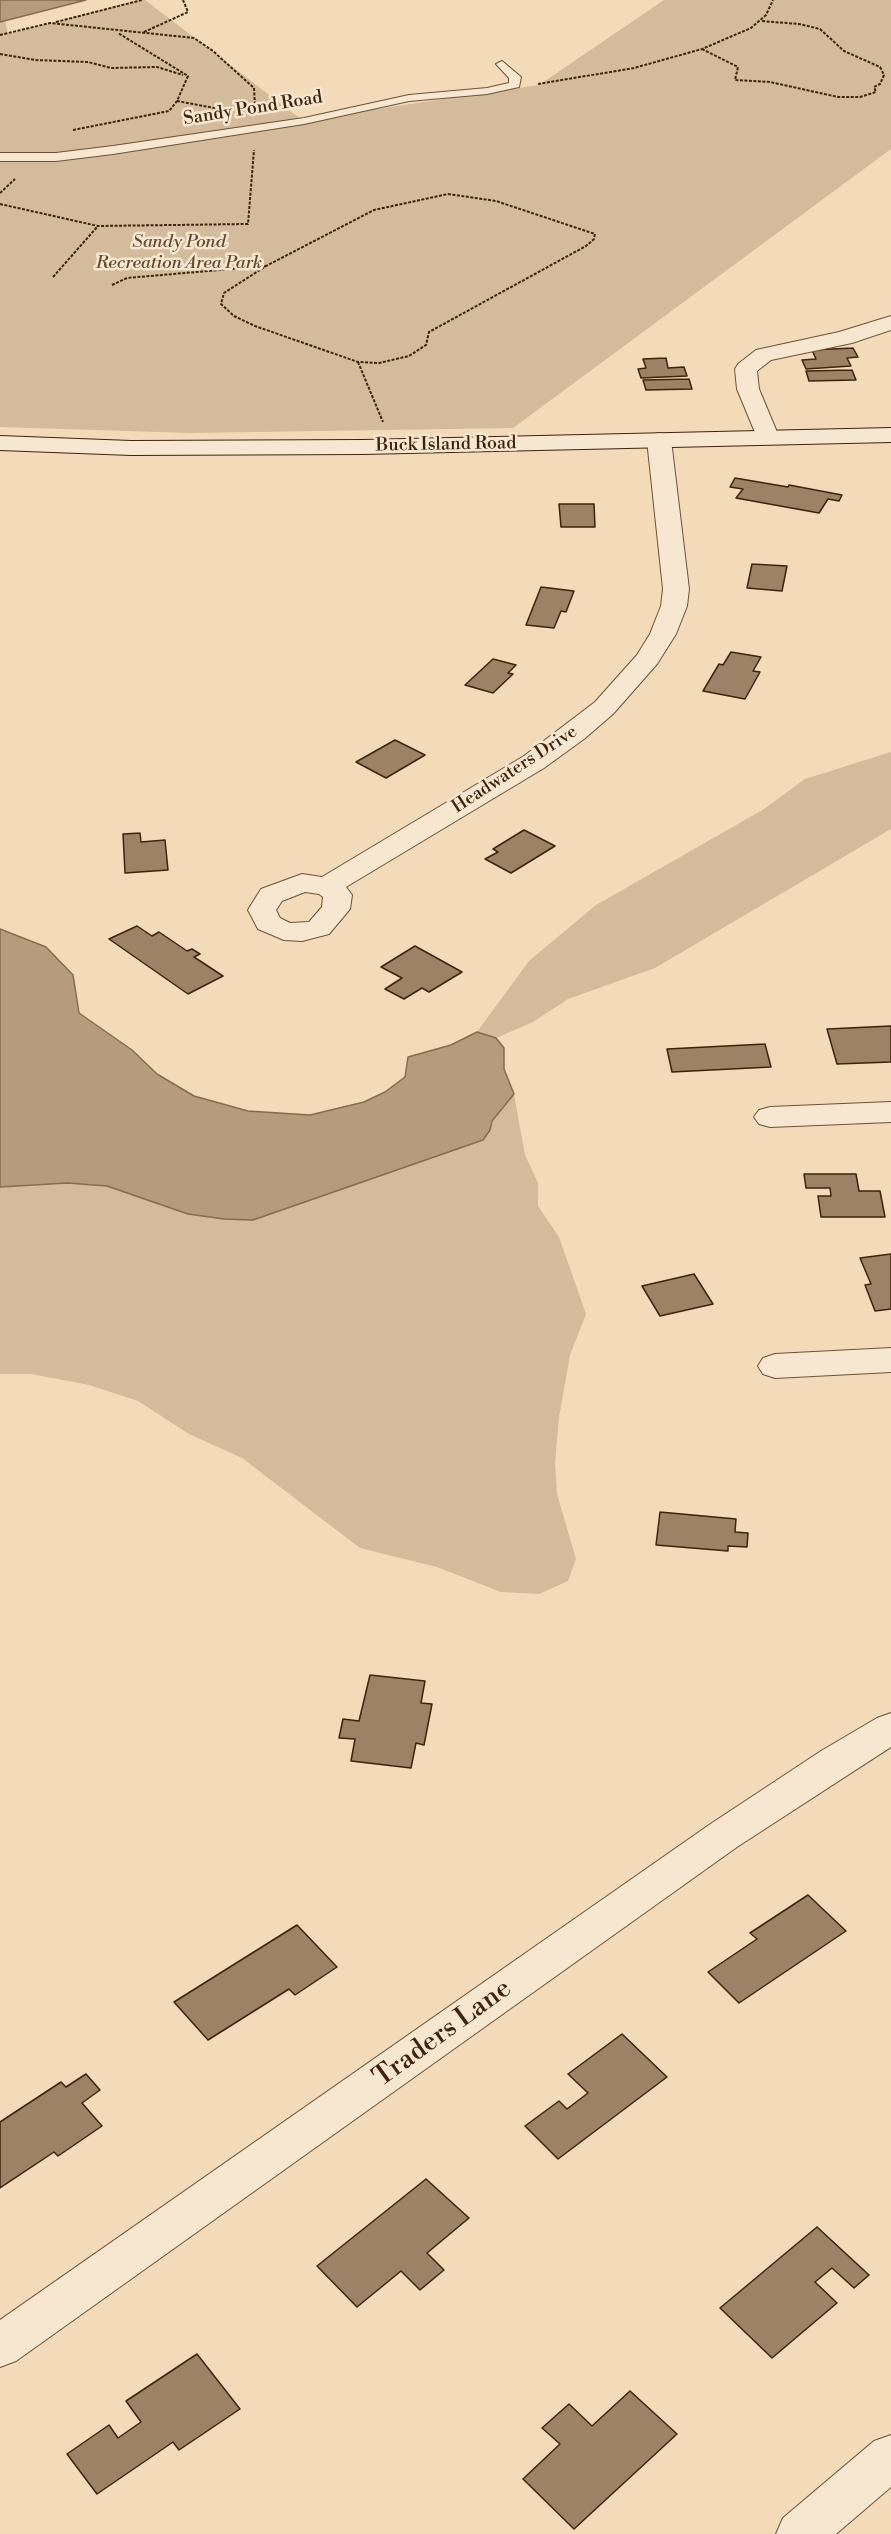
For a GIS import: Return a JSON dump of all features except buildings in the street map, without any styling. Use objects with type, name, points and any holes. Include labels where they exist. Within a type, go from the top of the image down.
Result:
[{"type":"street","points":[[767,437],[748,389],[746,369],[764,355],[844,338],[891,323]]},
{"type":"street","name":"Buck Island Road","points":[[0,443],[131,448],[392,447],[891,435]]},
{"type":"street","name":"Headwaters Drive","points":[[327,886],[515,774],[567,739],[611,702],[648,659],[663,634],[674,606],[676,589],[663,491],[659,440]]},
{"type":"street","points":[[771,1117],[891,1113]]},
{"type":"street","points":[[775,1366],[891,1360]]},
{"type":"street","name":"Traders Lane","points":[[0,2346],[723,1836],[891,1728]]},
{"type":"street","points":[[800,2534],[891,2457]]},
{"type":"lane","points":[[502,64],[515,77],[516,82],[511,87]]},
{"type":"lane","name":"Sandy Pond Road","points":[[0,157],[56,157],[256,129],[409,98],[511,87]]},
{"type":"path","points":[[0,35],[142,0]]},
{"type":"path","points":[[143,32],[188,12],[183,0]]},
{"type":"path","points":[[511,87],[597,76],[702,49],[761,21],[773,0]]},
{"type":"path","points":[[702,49],[738,67],[735,80],[770,82],[838,97],[860,97],[876,92],[874,87],[880,84],[884,75],[880,67],[844,51],[820,29],[799,24],[761,21]]},
{"type":"path","points":[[0,204],[98,226],[248,224],[256,129],[254,88],[213,51],[194,38],[143,32],[116,32],[50,23]]},
{"type":"path","points":[[116,32],[188,76]]},
{"type":"path","points":[[0,54],[35,60],[88,62],[111,68],[157,67],[188,76]]},
{"type":"path","points":[[72,130],[168,111],[177,101],[188,76]]},
{"type":"path","points":[[177,101],[255,115]]},
{"type":"path","points":[[448,194],[496,201],[595,234],[594,239],[586,246],[429,332],[426,345],[409,356],[379,363],[358,362],[255,326],[234,316],[221,304],[224,293],[266,266],[374,210],[429,196],[448,194]]},
{"type":"path","points":[[52,277],[98,226]]},
{"type":"path","points":[[112,285],[127,278],[266,266]]},
{"type":"path","points":[[358,362],[392,447]]},
{"type":"green space","name":"Sandy Pond Recreation Area Park","points":[[145,0],[302,120],[539,85],[664,0],[891,0],[891,149],[513,428],[191,433],[0,427],[0,22],[5,21],[8,34]]},
{"type":"green space","points":[[891,752],[891,829],[655,968],[568,999],[533,1022],[496,1038],[477,1032],[529,961],[596,905],[764,809],[805,779]]},
{"type":"green space","points":[[514,1094],[525,1155],[538,1183],[538,1206],[559,1237],[586,1314],[570,1355],[559,1417],[555,1464],[557,1494],[576,1559],[568,1581],[539,1594],[501,1592],[437,1567],[360,1548],[242,1458],[189,1434],[138,1401],[89,1385],[31,1374],[0,1374],[0,1187],[67,1183],[107,1186],[138,1196],[253,1220],[450,1151],[490,1130],[492,1121]]},
{"type":"shaded area","points":[[0,0],[86,0],[0,22]]},
{"type":"shaded area","points":[[0,929],[46,947],[73,975],[79,1013],[132,1050],[157,1074],[194,1096],[248,1111],[310,1115],[364,1102],[385,1092],[405,1077],[408,1057],[451,1045],[477,1032],[496,1038],[504,1048],[504,1069],[514,1094],[492,1121],[490,1130],[483,1140],[253,1220],[188,1214],[107,1186],[67,1183],[0,1187]]}]
